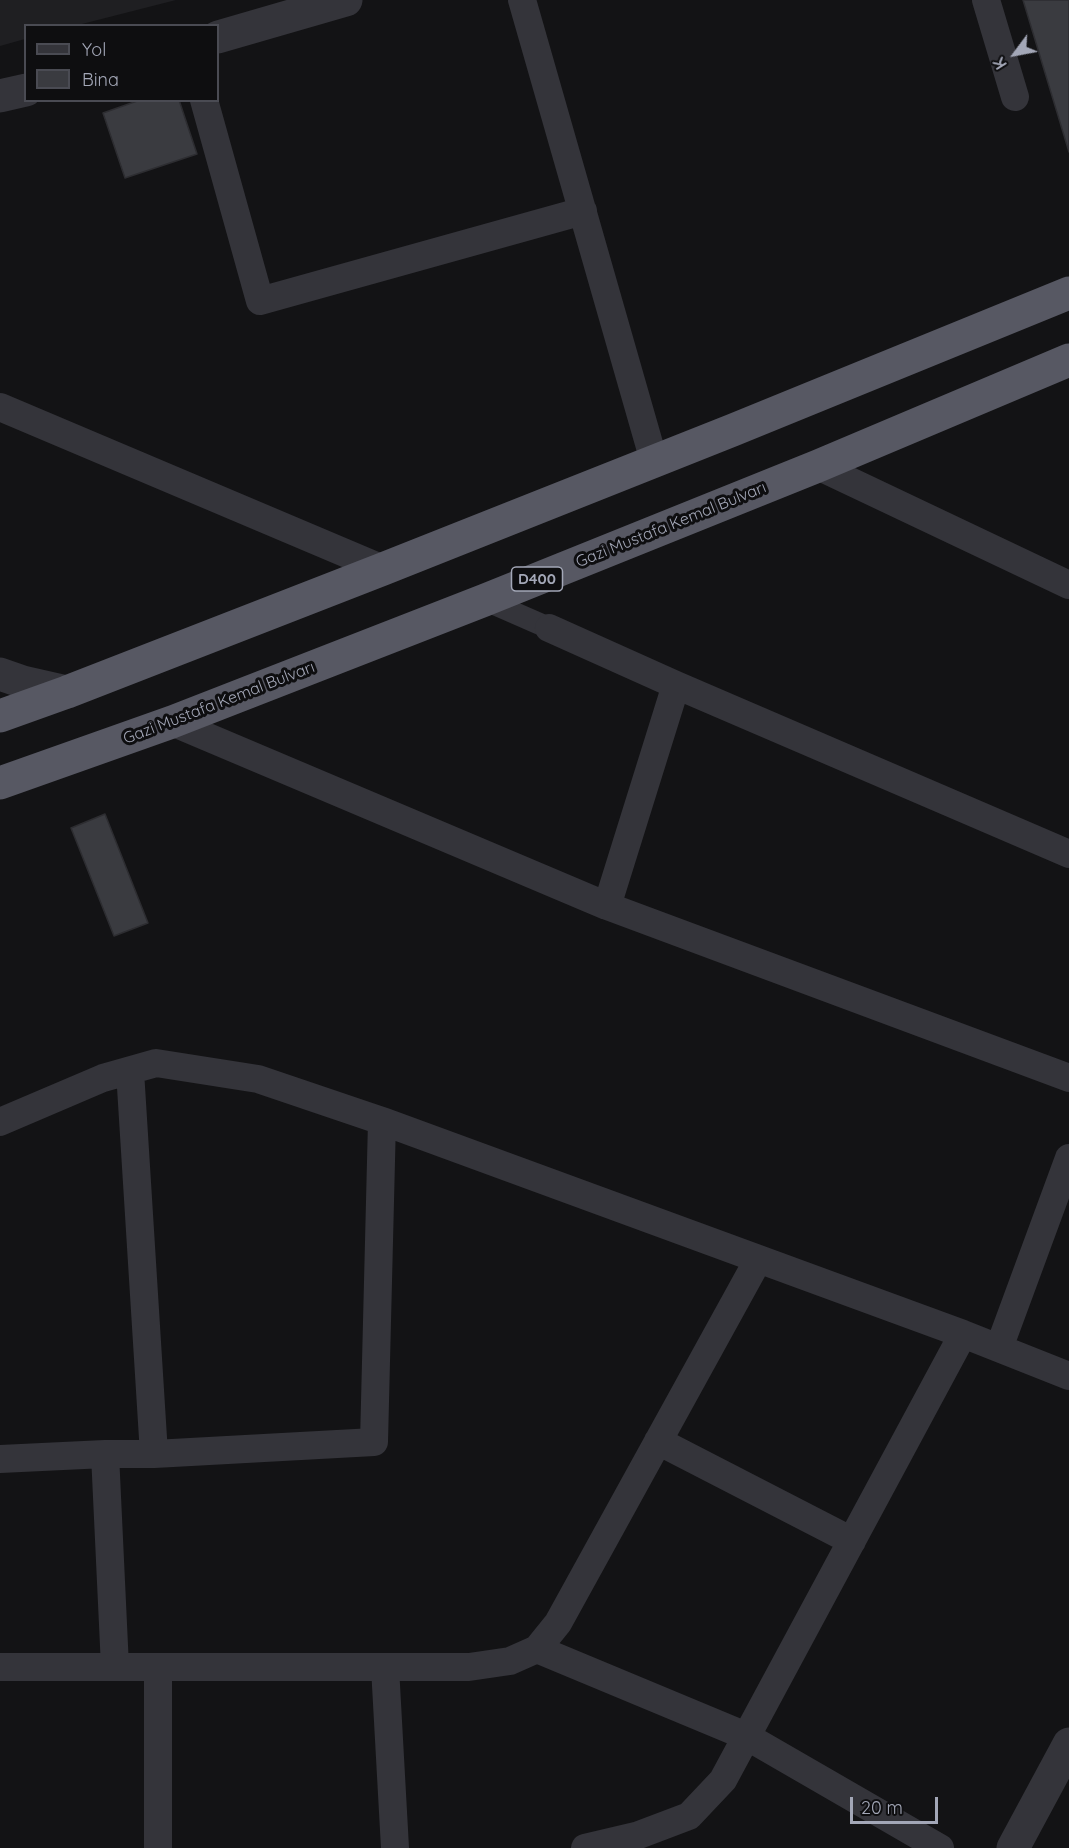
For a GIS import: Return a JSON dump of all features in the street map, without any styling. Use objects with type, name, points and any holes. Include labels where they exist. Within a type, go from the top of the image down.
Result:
[{"type":"highway","points":[[0,716],[68,692],[383,569],[1069,293]]},
{"type":"highway","name":"Gazi Mustafa Kemal Bulvarı","points":[[0,783],[172,722],[485,600],[818,466],[1069,360]]},
{"type":"street","points":[[219,37],[346,0]]},
{"type":"street","points":[[522,0],[654,461]]},
{"type":"street","points":[[986,0],[1015,97]]},
{"type":"street","points":[[0,96],[24,90]]},
{"type":"street","points":[[205,102],[260,301],[583,211]]},
{"type":"street","points":[[0,407],[383,569]]},
{"type":"street","points":[[818,466],[1069,585]]},
{"type":"street","points":[[485,600],[1069,854]]},
{"type":"street","points":[[0,674],[23,682],[68,692]]},
{"type":"street","points":[[607,906],[676,685]]},
{"type":"street","points":[[172,722],[607,906],[1069,1078]]},
{"type":"street","points":[[0,1122],[104,1078],[156,1063],[258,1079],[382,1121],[963,1334],[1069,1376]]},
{"type":"street","points":[[130,1071],[154,1454]]},
{"type":"street","points":[[0,1459],[154,1454],[374,1442],[382,1121]]},
{"type":"street","points":[[999,1348],[1069,1158]]},
{"type":"street","points":[[0,1666],[469,1667],[510,1661],[537,1649],[558,1623],[758,1260]]},
{"type":"street","points":[[585,1848],[636,1836],[689,1816],[723,1780],[963,1334]]},
{"type":"street","points":[[658,1441],[852,1541]]},
{"type":"street","points":[[105,1454],[115,1667]]},
{"type":"street","points":[[537,1649],[746,1736],[940,1848]]},
{"type":"street","points":[[158,1667],[158,1848]]},
{"type":"street","points":[[385,1667],[396,1848]]},
{"type":"street","points":[[1013,1848],[1069,1744]]},
{"type":"shaded area","points":[[0,0],[176,0],[82,24],[24,24],[24,39],[0,46]]},
{"type":"building","points":[[1023,0],[1069,0],[1069,152]]},
{"type":"building","points":[[134,102],[180,102],[197,154],[125,178],[103,113]]},
{"type":"building","points":[[105,814],[148,923],[114,936],[71,828]]}]
